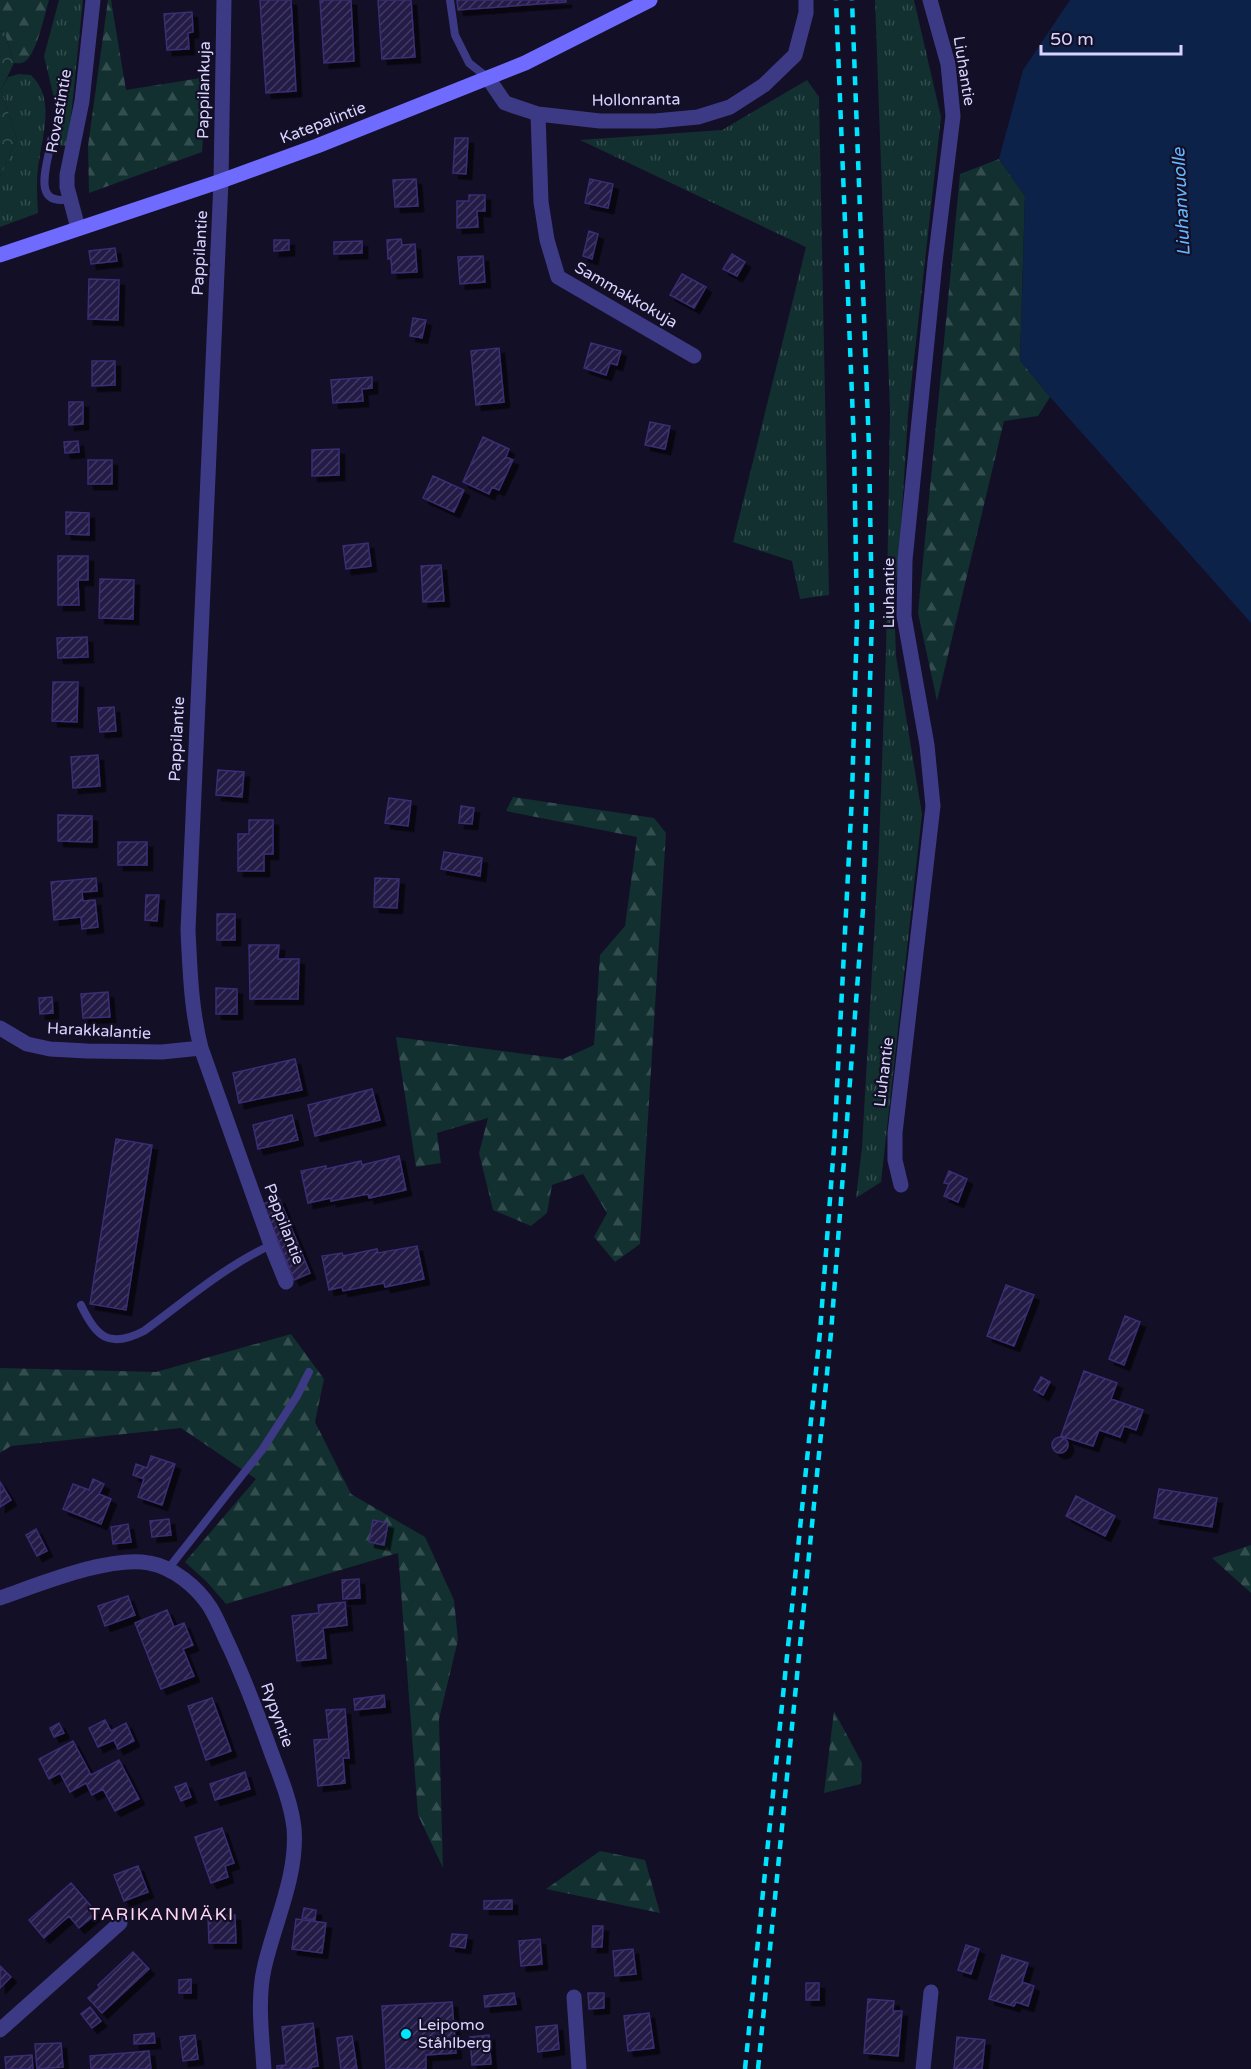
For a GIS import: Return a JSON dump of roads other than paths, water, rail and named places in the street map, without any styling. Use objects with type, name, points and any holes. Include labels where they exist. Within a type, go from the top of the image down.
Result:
[{"type":"street","name":"Rovastintie","points":[[78,228],[68,187],[68,163],[82,101],[93,0]]},
{"type":"street","name":"Pappilankuja","points":[[221,181],[224,0]]},
{"type":"street","name":"Katepalintie","points":[[0,255],[221,181],[317,146],[525,63],[650,0]]},
{"type":"street","name":"Hollonranta","points":[[488,78],[505,103],[538,114],[600,121],[655,121],[698,117],[729,107],[764,86],[795,55],[806,13],[806,0]]},
{"type":"street","name":"Liuhantie","points":[[901,1185],[895,1160],[895,1133],[933,806],[927,745],[904,616],[905,560],[935,262],[953,116],[948,64],[930,0]]},
{"type":"street","name":"Sammakkokuja","points":[[538,114],[541,202],[547,240],[558,277],[694,356]]},
{"type":"street","name":"Pappilantie","points":[[221,181],[188,930],[191,997],[201,1048],[286,1282]]},
{"type":"street","name":"Harakkalantie","points":[[0,1028],[27,1044],[50,1049],[162,1052],[201,1048]]},
{"type":"street","name":"Rypyntie","points":[[0,1598],[65,1574],[123,1562],[148,1562],[168,1569],[197,1592],[217,1620],[251,1696],[284,1788],[294,1828],[292,1869],[263,1971],[261,2015],[264,2069]]},
{"type":"street","points":[[0,2030],[120,1923]]},
{"type":"street","points":[[923,2069],[931,1992]]},
{"type":"street","points":[[574,1997],[579,2069]]},
{"type":"lane","points":[[450,0],[455,35],[470,63],[488,78]]},
{"type":"lane","points":[[51,140],[45,168],[44,188],[50,198],[59,201],[70,199]]},
{"type":"lane","points":[[81,1305],[90,1325],[100,1335],[109,1340],[132,1337],[163,1317],[224,1271],[271,1245]]},
{"type":"lane","points":[[168,1569],[262,1450],[297,1396],[309,1372]]},
{"type":"water","name":"Liuhanvuolle","points":[[1070,0],[1251,0],[1251,623],[1050,397],[1020,360],[1025,196],[999,159],[1023,70]]},
{"type":"railway","points":[[745,2069],[820,1332],[834,1146],[852,796],[857,620],[854,445],[836,0]]},
{"type":"railway","points":[[758,2069],[831,1333],[863,909],[872,617],[869,447],[852,0]]},
{"type":"place","name":"Leipomo Ståhlberg","points":[[406,2034]]},
{"type":"district","name":"TARIKANMÄKI","points":[[162,1914]]}]
